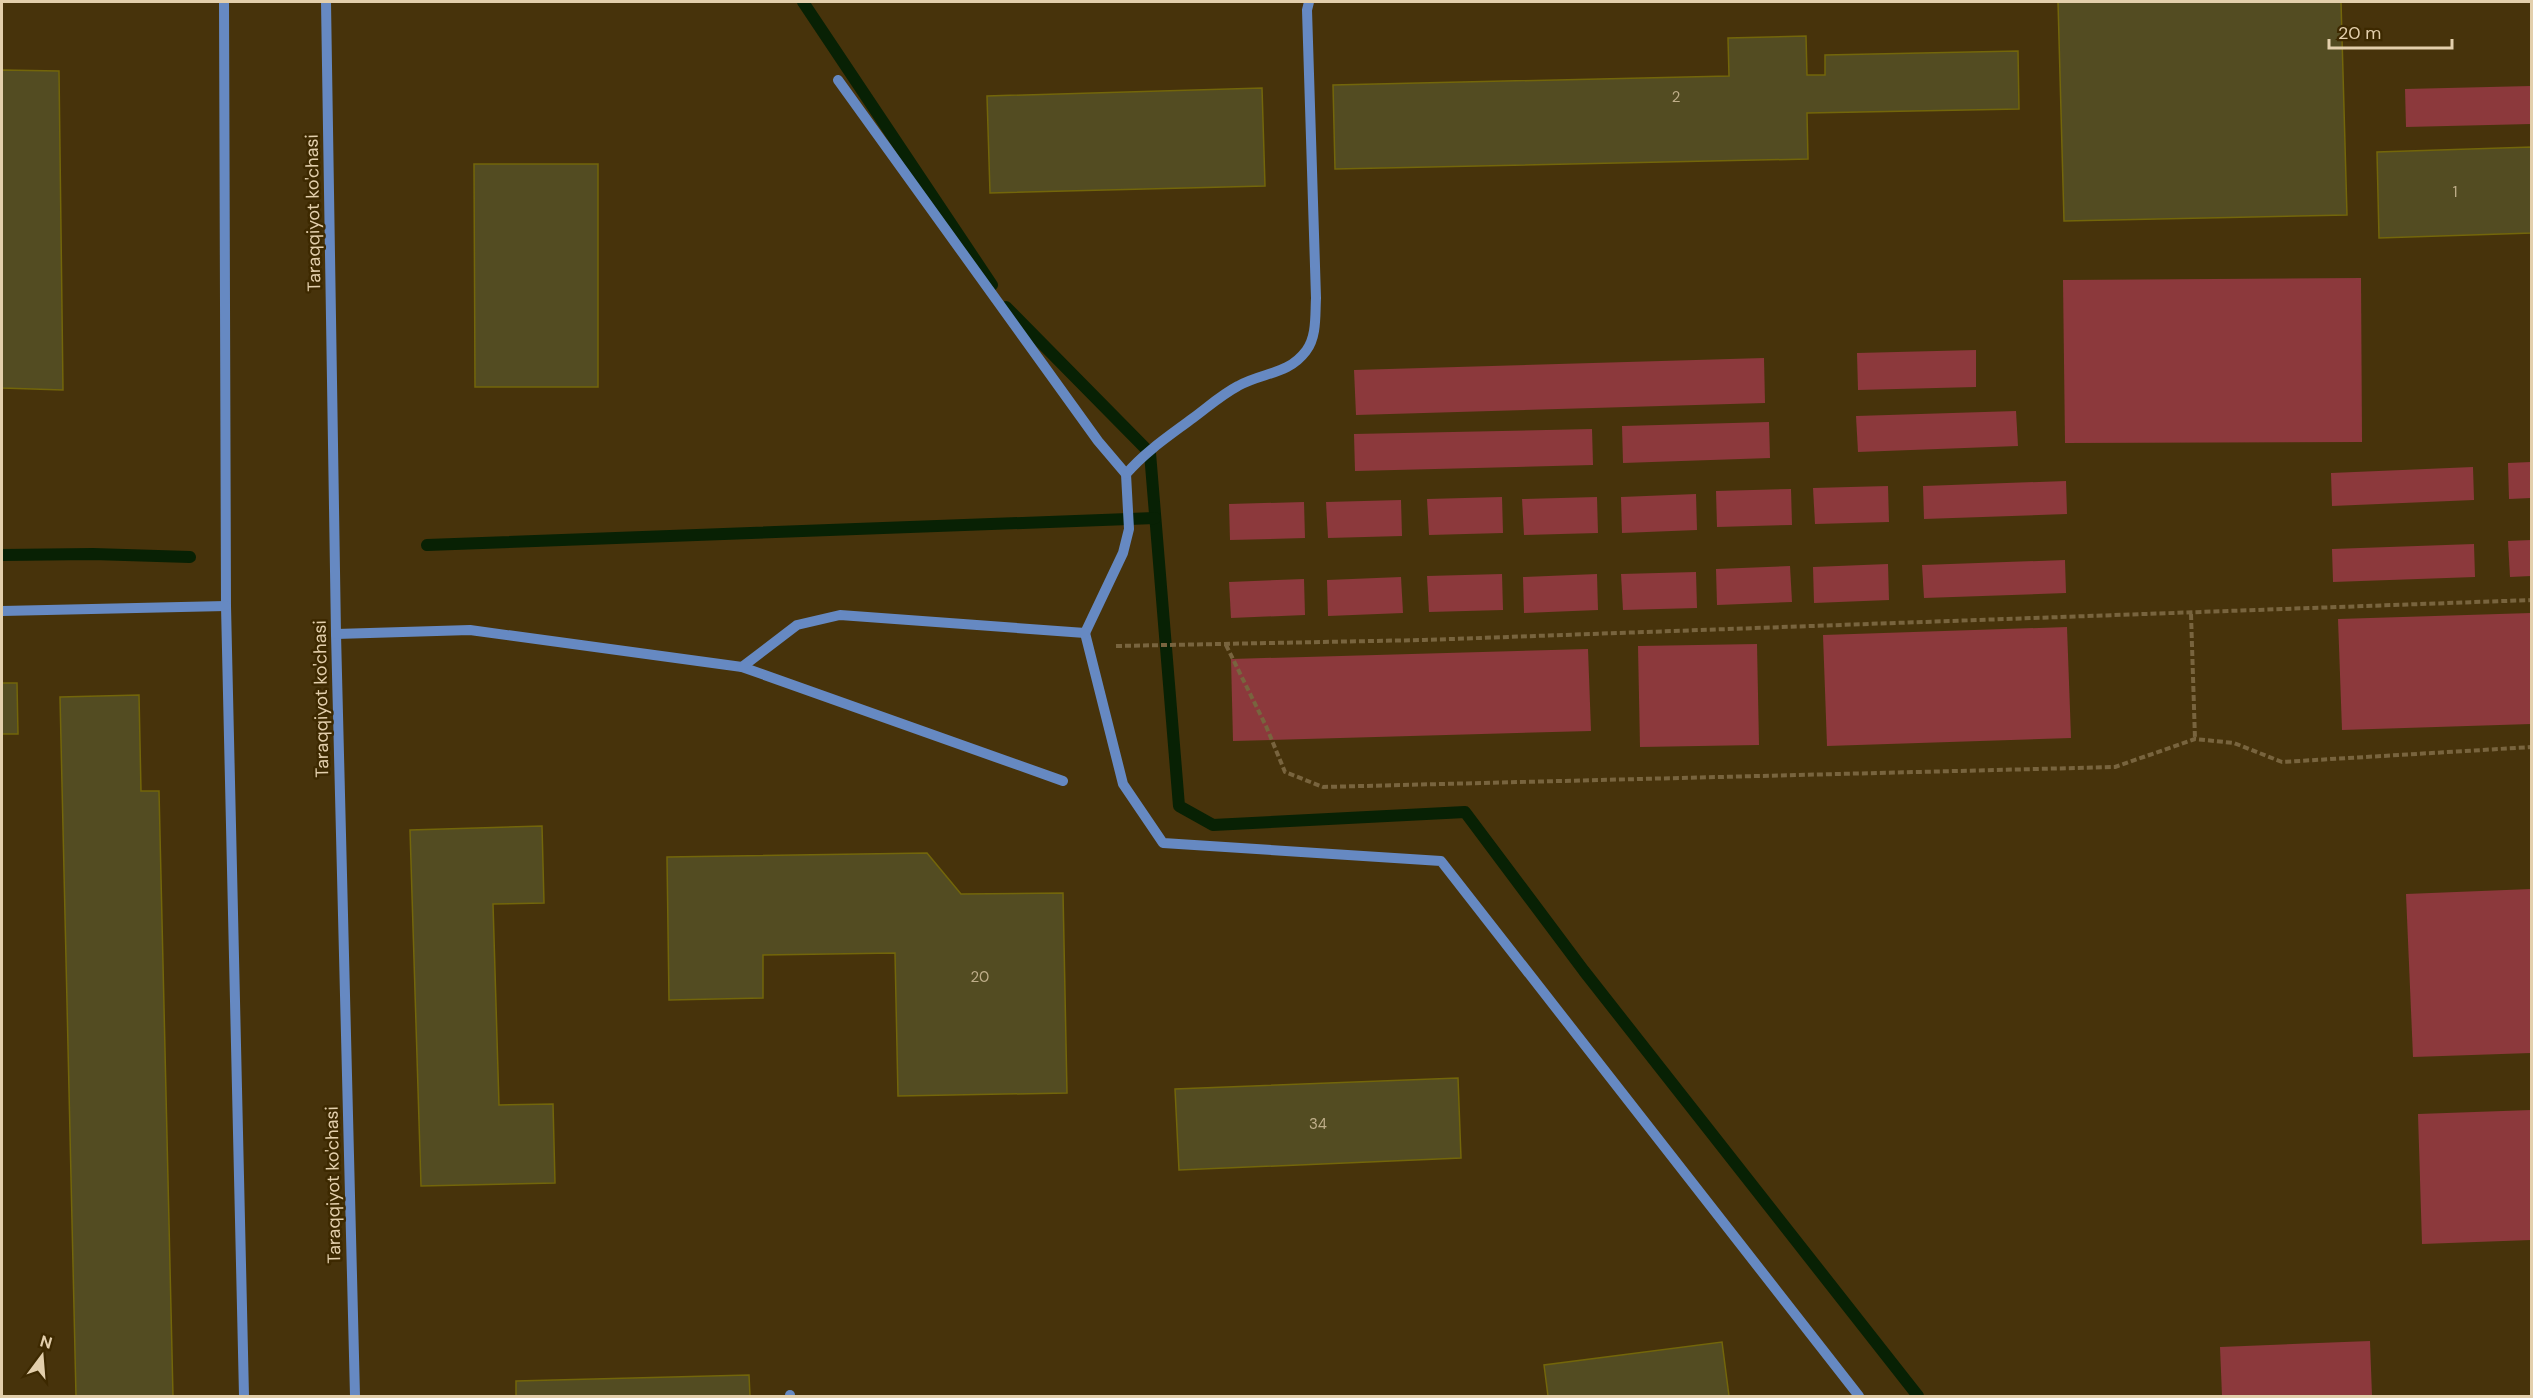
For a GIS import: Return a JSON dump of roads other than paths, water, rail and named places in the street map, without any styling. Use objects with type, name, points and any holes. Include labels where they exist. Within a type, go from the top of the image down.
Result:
[{"type":"street","points":[[224,2],[226,606],[244,1396]]},
{"type":"street","name":"Taraqqiyot ko'chasi","points":[[326,2],[336,634],[355,1396]]},
{"type":"street","points":[[1126,474],[1160,441],[1212,401],[1239,385],[1292,367],[1308,350],[1314,331],[1316,298],[1307,10],[1310,2]]},
{"type":"street","points":[[838,80],[1098,441],[1126,474],[1129,529],[1123,553],[1085,633],[1123,784],[1163,843],[1441,861],[1859,1396]]},
{"type":"street","points":[[2,611],[226,606]]},
{"type":"street","points":[[742,667],[797,625],[840,615],[1085,633]]},
{"type":"street","points":[[336,634],[470,630],[742,667],[1064,781]]},
{"type":"waterway","points":[[803,2],[992,285]]},
{"type":"waterway","points":[[1006,307],[1150,453],[1179,806],[1213,825],[1465,812],[1584,971],[1918,1396]]},
{"type":"waterway","points":[[427,545],[1155,518]]},
{"type":"waterway","points":[[2,555],[93,554],[190,557]]}]
